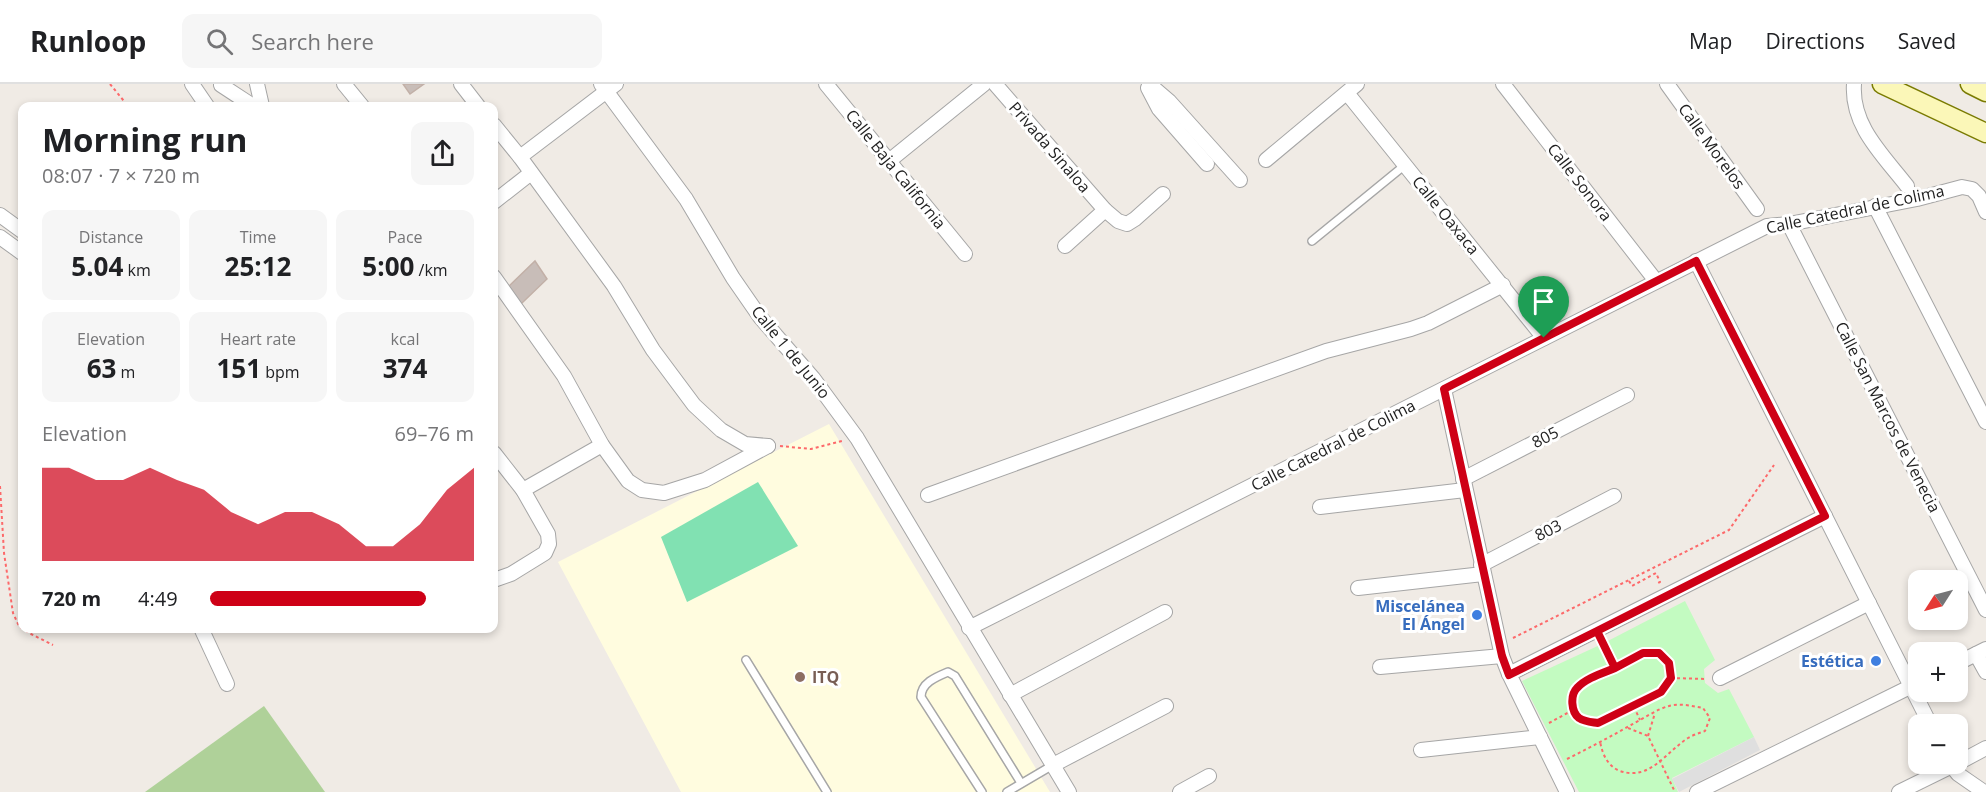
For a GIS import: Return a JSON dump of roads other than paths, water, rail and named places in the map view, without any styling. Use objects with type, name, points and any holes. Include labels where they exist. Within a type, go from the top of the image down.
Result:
[{"type":"main road","points":[[1882,84],[1986,133]]},
{"type":"main road","points":[[1970,84],[1986,92]]},
{"type":"street","points":[[204,102],[195,87],[221,84],[247,102]]},
{"type":"street","points":[[257,84],[261,102]]},
{"type":"street","points":[[344,84],[359,102]]},
{"type":"street","points":[[461,84],[475,102]]},
{"type":"street","name":"Calle Baja California","points":[[826,84],[965,254]]},
{"type":"street","points":[[889,161],[984,84]]},
{"type":"street","name":"Privada Sinaloa","points":[[995,84],[1105,210],[1118,221],[1127,224],[1163,194]]},
{"type":"street","points":[[1148,84],[1159,109],[1207,165]]},
{"type":"street","points":[[1148,84],[1169,101],[1240,180]]},
{"type":"street","name":"Calle Sonora","points":[[1503,84],[1656,281]]},
{"type":"street","name":"Calle Morelos","points":[[1667,84],[1757,209]]},
{"type":"street","points":[[1854,84],[1853,100],[1856,113],[1866,134],[1907,186]]},
{"type":"street","points":[[520,157],[608,87]]},
{"type":"street","name":"Calle 1 de Junio","points":[[608,87],[686,199],[733,278],[760,317],[813,378],[857,438],[1069,792]]},
{"type":"street","points":[[1266,160],[1352,88]]},
{"type":"street","name":"Calle Oaxaca","points":[[1352,88],[1405,165],[1544,338]]},
{"type":"street","points":[[498,130],[614,286],[653,350],[694,405],[721,430],[745,444],[768,446],[705,480],[664,493],[642,490],[628,482],[602,446],[564,376],[498,283]]},
{"type":"street","points":[[498,199],[531,173]]},
{"type":"street","name":"Calle Catedral de Colima","points":[[969,628],[1767,226],[1789,224],[1917,199],[1962,187],[1972,189],[1986,212]]},
{"type":"street","points":[[1875,206],[1986,422]]},
{"type":"street","points":[[1065,246],[1105,210]]},
{"type":"street","points":[[0,215],[18,228]]},
{"type":"street","name":"Calle San Marcos de Venecia","points":[[1789,224],[1986,610]]},
{"type":"street","points":[[0,237],[18,250]]},
{"type":"street","points":[[1696,261],[1869,603],[1908,672]]},
{"type":"street","points":[[928,495],[1326,351],[1420,326],[1503,285]]},
{"type":"street","points":[[1444,389],[1501,650],[1509,675],[1567,792]]},
{"type":"street","name":"805","points":[[1464,484],[1627,394]]},
{"type":"street","points":[[523,490],[602,446]]},
{"type":"street","points":[[498,458],[523,490],[548,534],[549,544],[545,553],[511,574],[498,579]]},
{"type":"street","points":[[1320,507],[1464,484]]},
{"type":"street","name":"803","points":[[1482,569],[1614,496]]},
{"type":"street","points":[[1509,675],[1825,516]]},
{"type":"street","points":[[1358,588],[1482,569]]},
{"type":"street","points":[[1720,678],[1869,603]]},
{"type":"street","points":[[1010,695],[1165,612]]},
{"type":"street","points":[[203,633],[227,684]]},
{"type":"street","points":[[1380,667],[1501,650]]},
{"type":"street","points":[[1981,651],[1986,672]]},
{"type":"street","points":[[1696,792],[1908,687]]},
{"type":"street","points":[[1053,765],[1166,706]]},
{"type":"street","points":[[1421,750],[1538,734]]},
{"type":"street","points":[[1968,757],[1986,748]]},
{"type":"street","points":[[1899,792],[1934,774]]},
{"type":"street","points":[[1958,774],[1984,792]]},
{"type":"street","points":[[1180,792],[1209,777]]},
{"type":"lane","points":[[1312,241],[1405,165]]},
{"type":"lane","points":[[746,660],[827,792]]},
{"type":"lane","points":[[982,792],[921,697],[924,685],[948,672],[955,676],[1021,783]]},
{"type":"lane","points":[[1007,792],[1053,765]]},
{"type":"place","name":"Miscelánea El Ángel","points":[[1477,615]]},
{"type":"place","name":"Estética","points":[[1876,661]]},
{"type":"place","name":"ITQ","points":[[800,677]]}]
